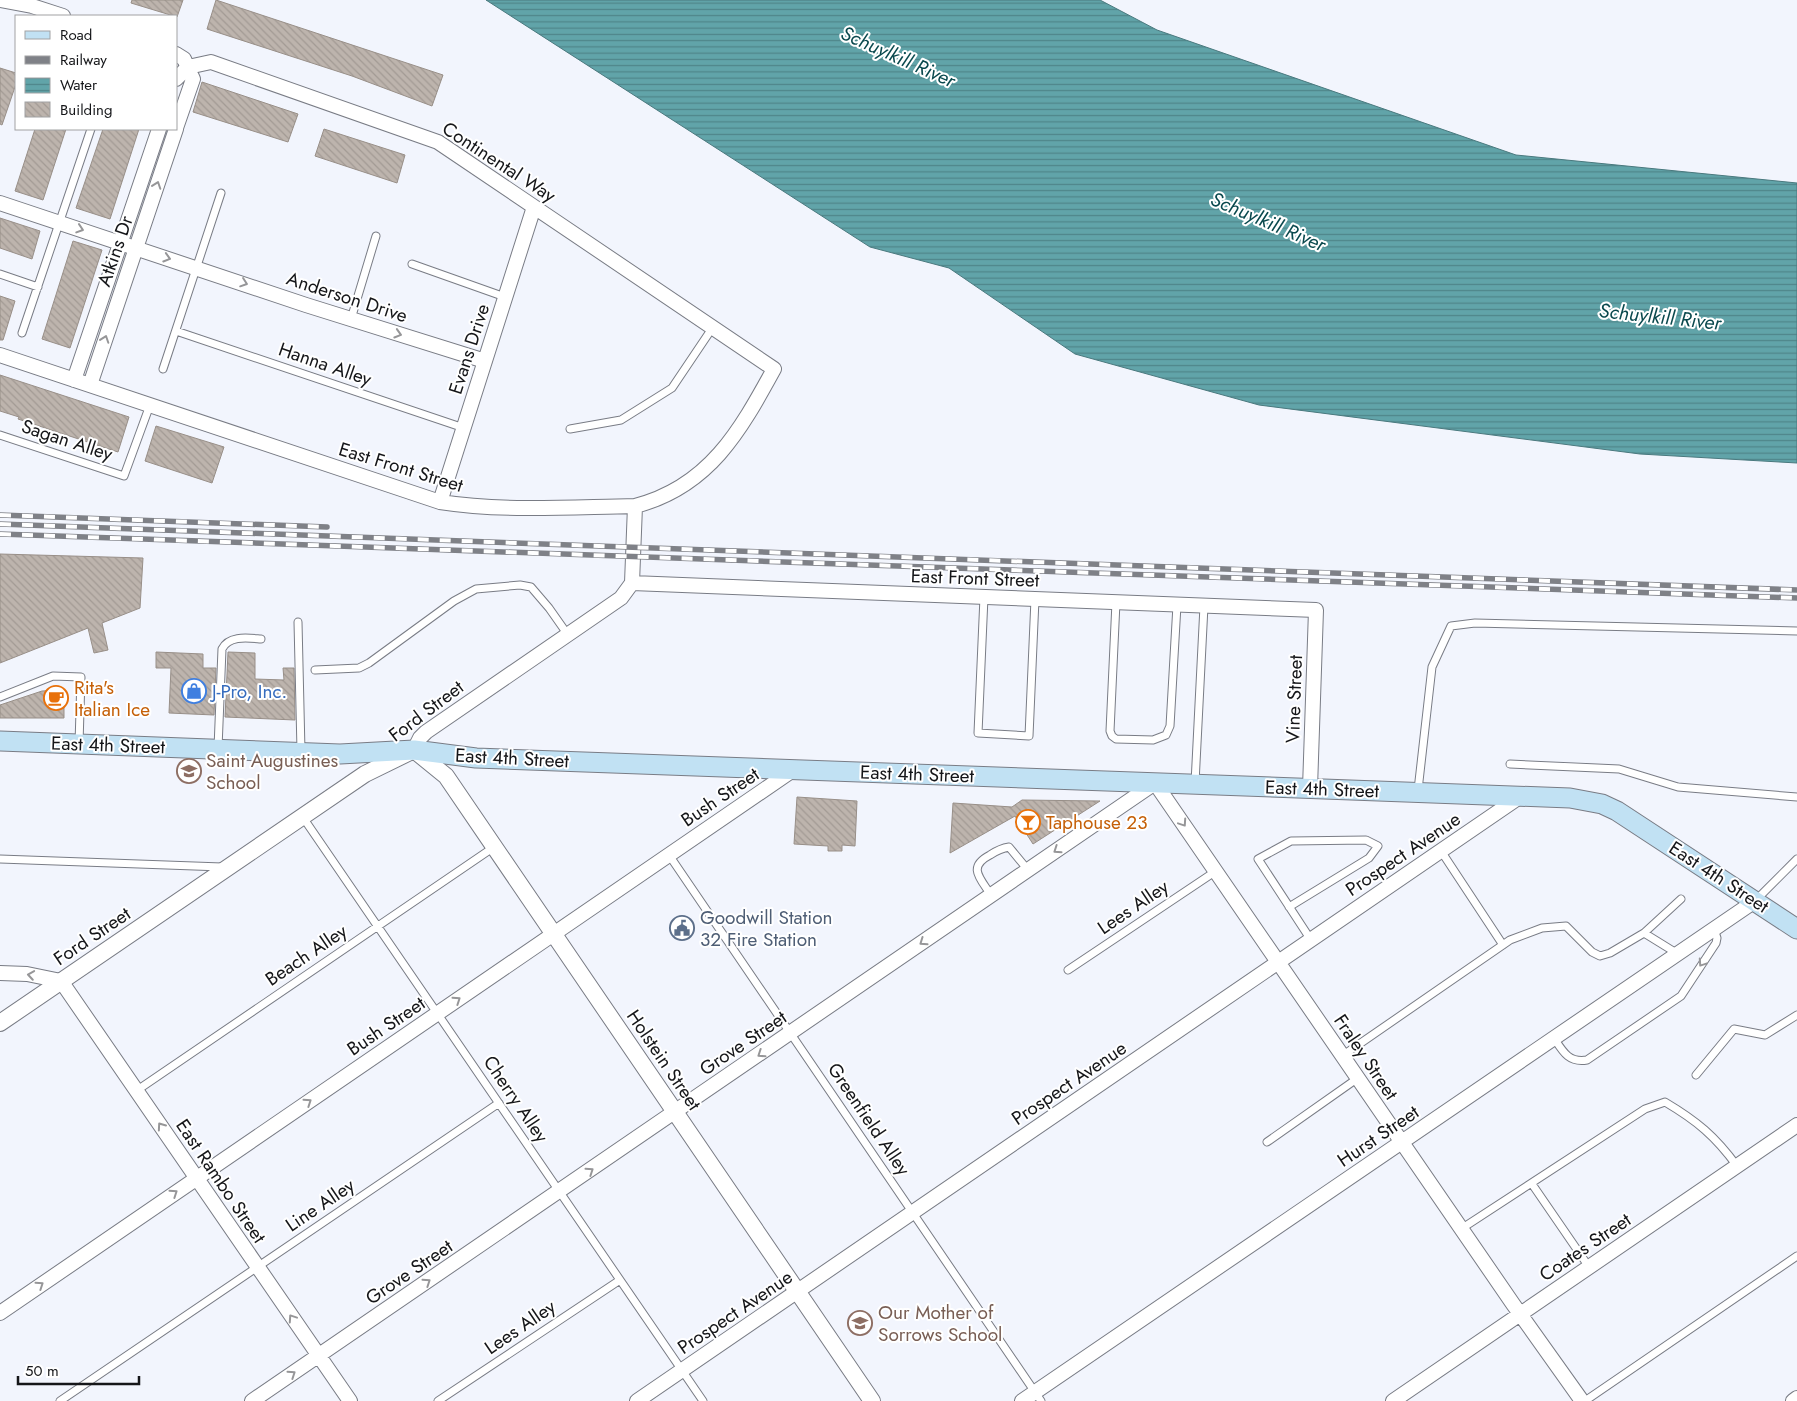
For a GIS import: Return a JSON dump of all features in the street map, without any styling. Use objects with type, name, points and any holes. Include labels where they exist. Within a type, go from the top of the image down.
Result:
[{"type":"main road","name":"East 4th Street","points":[[0,741],[340,754],[414,750],[476,758],[1570,798],[1602,804],[1632,819],[1797,928]]},
{"type":"street","points":[[0,0],[32,6],[60,15]]},
{"type":"street","points":[[178,55],[184,59],[188,67],[178,77]]},
{"type":"street","name":"Continental Way","points":[[188,67],[210,62],[438,142],[774,369]]},
{"type":"street","name":"Atkins Dr","points":[[178,122],[192,79],[188,67]]},
{"type":"street","name":"Atkins Dr","points":[[74,380],[159,130]]},
{"type":"street","name":"Atkins Dr","points":[[90,385],[175,130]]},
{"type":"street","points":[[0,204],[136,248]]},
{"type":"street","name":"Evans Drive","points":[[440,502],[534,207]]},
{"type":"street","name":"Anderson Drive","points":[[136,248],[485,361]]},
{"type":"street","name":"East Front Street","points":[[0,355],[440,502],[511,509],[635,506],[656,501],[708,468],[749,416],[774,369]]},
{"type":"street","points":[[632,583],[635,506]]},
{"type":"street","name":"East Front Street","points":[[632,583],[1316,610]]},
{"type":"street","name":"Ford Street","points":[[0,1023],[365,774],[414,750],[420,738],[426,732],[621,598],[632,583]]},
{"type":"street","name":"Vine Street","points":[[1310,788],[1316,610]]},
{"type":"street","name":"Holstein Street","points":[[414,750],[446,776],[872,1401]]},
{"type":"street","name":"Bush Street","points":[[0,1312],[794,770]]},
{"type":"street","name":"Grove Street","points":[[252,1401],[1155,783]]},
{"type":"street","name":"Fraley Street","points":[[1155,783],[1461,1229],[1583,1401]]},
{"type":"street","name":"Prospect Avenue","points":[[638,1401],[1521,796]]},
{"type":"street","name":"Hurst Street","points":[[1022,1401],[1038,1397],[1402,1142],[1755,901]]},
{"type":"street","points":[[0,973],[27,974],[61,981]]},
{"type":"street","name":"East Rambo Street","points":[[61,981],[350,1401]]},
{"type":"street","name":"Coates Street","points":[[1393,1401],[1737,1166],[1795,1129]]},
{"type":"street","points":[[1793,1401],[1797,1398]]},
{"type":"lane","points":[[22,333],[61,223],[91,130]]},
{"type":"lane","points":[[163,369],[198,267],[220,193]]},
{"type":"lane","points":[[351,319],[376,236]]},
{"type":"lane","points":[[412,264],[505,297]]},
{"type":"lane","points":[[0,274],[38,287]]},
{"type":"lane","points":[[570,429],[621,420],[672,388],[713,328]]},
{"type":"lane","name":"Hanna Alley","points":[[176,331],[464,428]]},
{"type":"lane","name":"Sagan Alley","points":[[0,435],[124,476],[150,405]]},
{"type":"lane","points":[[315,670],[359,668],[369,663],[454,601],[476,589],[520,584],[531,587],[550,608],[568,635]]},
{"type":"lane","points":[[984,597],[978,733],[1029,736],[1035,599]]},
{"type":"lane","points":[[1116,602],[1110,731],[1116,739],[1160,739],[1166,735],[1170,726],[1177,605]]},
{"type":"lane","points":[[1195,784],[1204,606]]},
{"type":"lane","points":[[298,622],[301,752]]},
{"type":"lane","points":[[1418,793],[1432,667],[1451,626],[1485,623],[1797,631]]},
{"type":"lane","points":[[218,749],[222,649],[226,643],[232,640],[261,639]]},
{"type":"lane","points":[[0,697],[53,676],[81,677],[79,744]]},
{"type":"lane","points":[[1510,764],[1619,769],[1678,788],[1797,797]]},
{"type":"lane","name":"Cherry Alley","points":[[302,816],[703,1401]]},
{"type":"lane","points":[[1289,907],[1369,858],[1378,846],[1366,840],[1291,841],[1258,858],[1289,907],[1311,940]]},
{"type":"lane","name":"Beach Alley","points":[[136,1090],[494,847]]},
{"type":"lane","points":[[991,895],[978,874],[977,865],[980,860],[1004,848],[1009,848],[1028,870]]},
{"type":"lane","points":[[1441,851],[1503,945]]},
{"type":"lane","name":"Greenfield Alley","points":[[669,855],[1038,1397]]},
{"type":"lane","points":[[0,859],[228,868]]},
{"type":"lane","points":[[1755,901],[1797,860]]},
{"type":"lane","name":"Lees Alley","points":[[1068,970],[1216,871]]},
{"type":"lane","points":[[1342,1056],[1503,945],[1542,928],[1566,926],[1592,952],[1600,956],[1610,953],[1644,933],[1681,899]]},
{"type":"lane","points":[[1554,1038],[1565,1054],[1572,1060],[1587,1060],[1680,996],[1716,943],[1717,938],[1714,929]]},
{"type":"lane","points":[[1644,933],[1678,954]]},
{"type":"lane","points":[[1696,1075],[1734,1029],[1765,1035],[1797,1015]]},
{"type":"lane","points":[[1267,1142],[1358,1078]]},
{"type":"lane","points":[[1461,1229],[1645,1109],[1665,1102],[1694,1119],[1724,1149],[1737,1166]]},
{"type":"lane","name":"Line Alley","points":[[60,1401],[499,1103]]},
{"type":"lane","points":[[1532,1184],[1589,1267]]},
{"type":"lane","points":[[1583,1401],[1797,1256]]},
{"type":"lane","name":"Lees Alley","points":[[438,1401],[620,1280]]},
{"type":"water","name":"Schuylkill River","points":[[486,0],[1100,0],[1157,30],[1516,155],[1797,183],[1797,463],[1640,454],[1259,405],[1075,354],[949,268],[870,247]]},
{"type":"building","points":[[132,0],[183,0],[178,15],[170,15],[131,3]]},
{"type":"building","points":[[216,0],[443,75],[432,106],[352,76],[207,29]]},
{"type":"building","points":[[0,68],[15,73],[15,87],[2,125],[0,124]]},
{"type":"building","points":[[202,82],[298,114],[288,142],[193,112]]},
{"type":"building","points":[[324,129],[405,155],[397,183],[315,156]]},
{"type":"building","points":[[35,130],[66,130],[43,200],[15,191]]},
{"type":"building","points":[[103,130],[139,130],[110,219],[76,208]]},
{"type":"building","points":[[0,218],[40,231],[32,259],[0,248]]},
{"type":"building","points":[[73,241],[102,250],[70,348],[42,339]]},
{"type":"building","points":[[0,296],[15,301],[3,340],[0,340]]},
{"type":"building","points":[[0,375],[129,417],[118,452],[18,419],[19,417],[0,411]]},
{"type":"building","points":[[156,426],[224,447],[212,483],[145,461]]},
{"type":"building","points":[[0,554],[143,558],[140,608],[102,623],[108,650],[94,653],[88,628],[0,663]]},
{"type":"building","name":"J-Pro, Inc.","points":[[156,652],[203,654],[203,668],[216,668],[214,715],[169,713],[171,668],[156,668]]},
{"type":"building","points":[[228,652],[255,653],[255,679],[284,680],[283,668],[294,668],[295,720],[225,717]]},
{"type":"building","points":[[64,690],[64,718],[0,718],[0,705],[42,691]]},
{"type":"building","points":[[797,797],[857,801],[855,846],[842,845],[842,851],[828,851],[828,846],[794,844]]},
{"type":"building","points":[[1022,800],[1100,801],[1033,844],[1015,816],[950,853],[953,803],[1012,807]]},
{"type":"railway","points":[[0,515],[327,527]]},
{"type":"railway","points":[[0,524],[1797,590]]},
{"type":"railway","points":[[0,534],[1797,598]]},
{"type":"place","name":"J-Pro, Inc.","points":[[194,691]]},
{"type":"place","name":"Rita's Italian Ice","points":[[56,698]]},
{"type":"place","name":"Saint Augustines School","points":[[189,771]]},
{"type":"place","name":"Taphouse 23","points":[[1028,822]]},
{"type":"place","name":"Goodwill Station 32 Fire Station","points":[[682,928]]},
{"type":"place","name":"Our Mother of Sorrows School","points":[[860,1323]]}]
